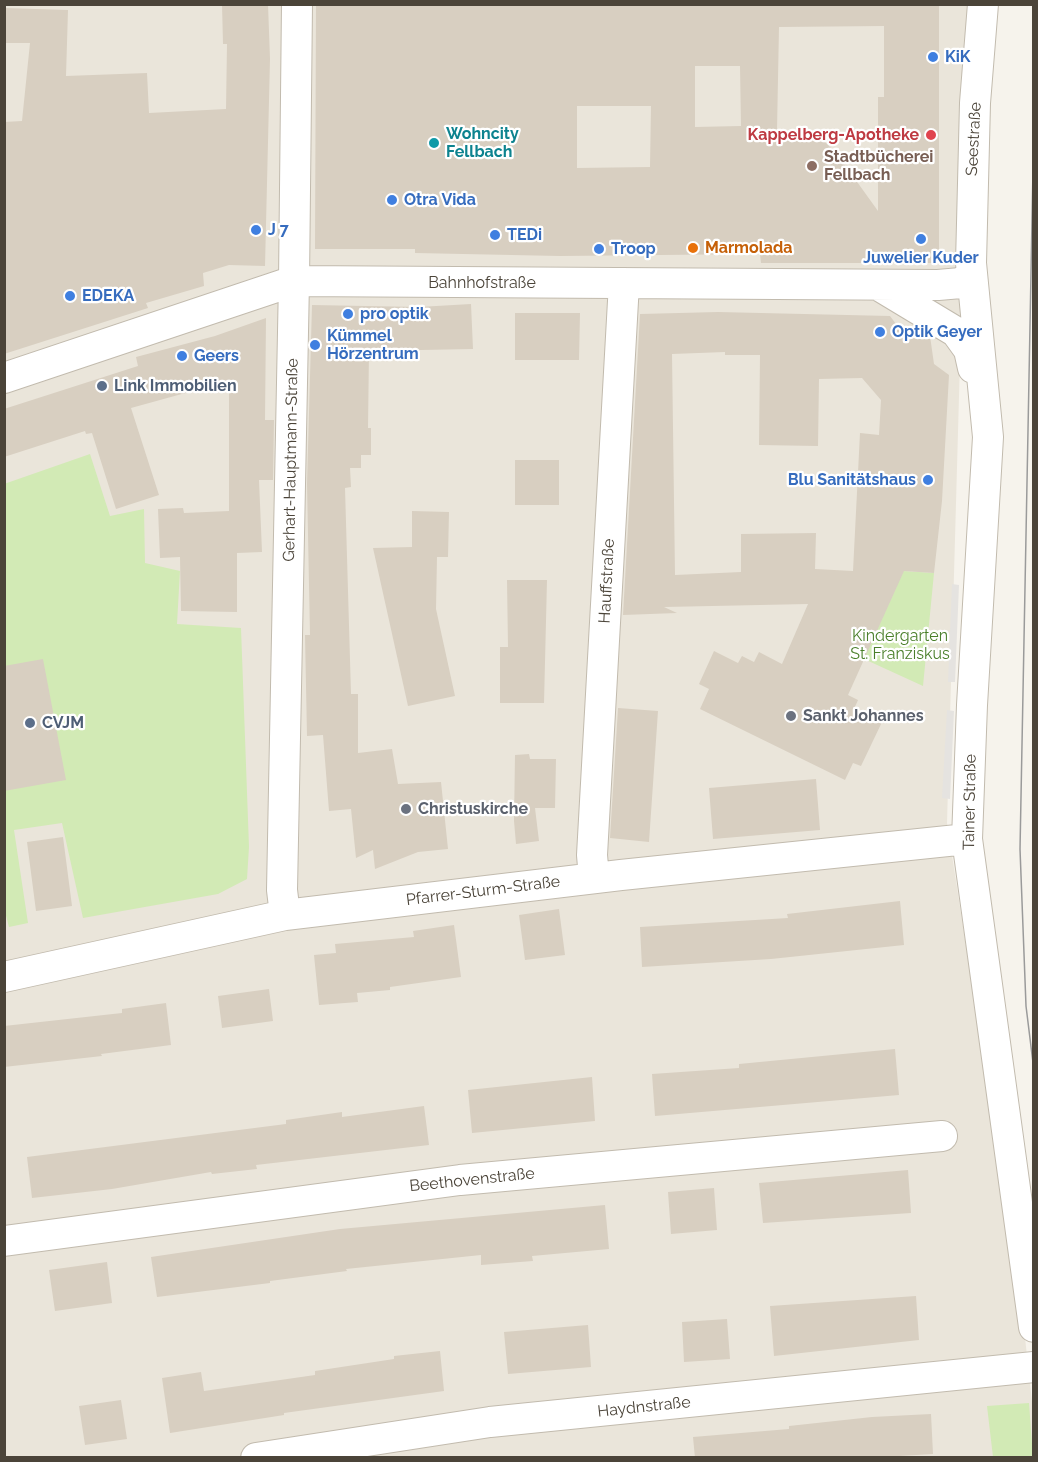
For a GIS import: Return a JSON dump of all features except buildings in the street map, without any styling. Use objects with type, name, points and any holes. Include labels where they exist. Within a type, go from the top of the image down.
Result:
[{"type":"street","name":"Gerhart-Hauptmann-Straße","points":[[285,915],[282,890],[297,4]]},
{"type":"street","name":"Seestraße","points":[[972,274],[972,167],[984,4]]},
{"type":"street","name":"Bahnhofstraße","points":[[4,378],[294,281],[878,285],[954,284],[972,274]]},
{"type":"street","name":"Tainer Straße","points":[[972,274],[986,397],[988,436],[972,705],[967,839],[1034,1327]]},
{"type":"street","name":"Hauffstraße","points":[[594,878],[592,855],[624,284]]},
{"type":"street","points":[[878,285],[956,332],[969,350],[973,369],[986,397]]},
{"type":"street","name":"Pfarrer-Sturm-Straße","points":[[4,977],[285,915],[594,878],[967,839]]},
{"type":"street","name":"Beethovenstraße","points":[[4,1241],[460,1180],[942,1136]]},
{"type":"street","name":"Haydnstraße","points":[[256,1458],[490,1422],[990,1374],[1034,1367]]},
{"type":"shaded area","points":[[5,5],[970,5],[947,823],[1021,1301],[1033,1411],[1033,1457],[5,1458]]},
{"type":"shaded area","points":[[952,584],[959,585],[955,682],[948,682]]},
{"type":"shaded area","points":[[947,710],[954,711],[950,799],[942,798]]},
{"type":"green space","points":[[90,454],[110,516],[144,509],[145,563],[180,571],[177,624],[241,628],[249,847],[247,879],[218,894],[83,918],[62,823],[14,830],[28,923],[9,927],[4,908],[4,484]]},
{"type":"green space","name":"Kindergarten St. Franziskus","points":[[872,569],[934,573],[923,686],[864,659]]},
{"type":"green space","points":[[1029,1403],[1033,1457],[993,1457],[987,1406]]},
{"type":"tram line","points":[[1034,116],[1020,849],[1026,1006],[1034,1071]]},
{"type":"place","name":"KiK","points":[[933,57]]},
{"type":"place","name":"Kappelberg-Apotheke","points":[[931,135]]},
{"type":"place","name":"Wohncity Fellbach","points":[[434,143]]},
{"type":"place","name":"Stadtbücherei Fellbach","points":[[812,166]]},
{"type":"place","name":"Otra Vida","points":[[392,200]]},
{"type":"place","name":"J 7","points":[[256,230]]},
{"type":"place","name":"TEDi","points":[[495,235]]},
{"type":"place","name":"Juwelier Kuder","points":[[921,239]]},
{"type":"place","name":"Marmolada","points":[[693,248]]},
{"type":"place","name":"Troop","points":[[599,249]]},
{"type":"place","name":"EDEKA","points":[[70,296]]},
{"type":"place","name":"pro optik","points":[[348,314]]},
{"type":"place","name":"Optik Geyer","points":[[880,332]]},
{"type":"place","name":"Kümmel Hörzentrum","points":[[315,345]]},
{"type":"place","name":"Geers","points":[[182,356]]},
{"type":"place","name":"Link Immobilien","points":[[102,386]]},
{"type":"place","name":"Blu Sanitätshaus","points":[[928,480]]},
{"type":"place","name":"Sankt Johannes","points":[[791,716]]},
{"type":"place","name":"CVJM","points":[[30,723]]},
{"type":"place","name":"Christuskirche","points":[[406,809]]}]
